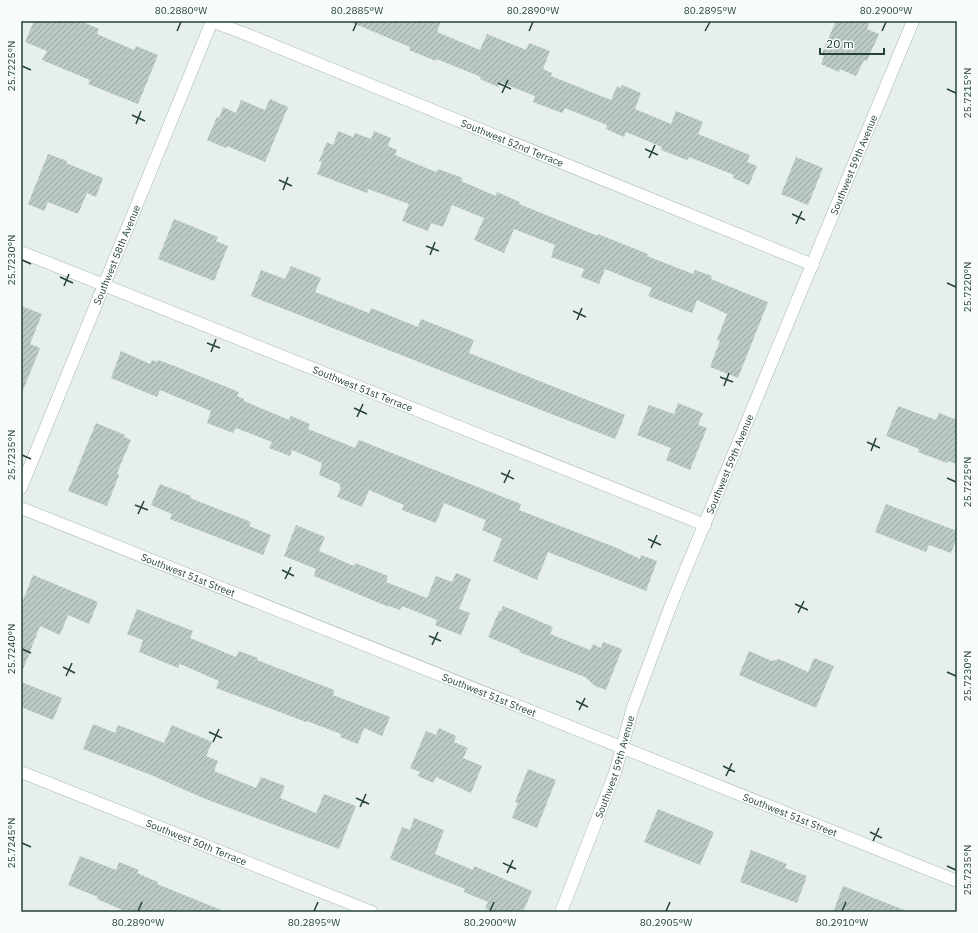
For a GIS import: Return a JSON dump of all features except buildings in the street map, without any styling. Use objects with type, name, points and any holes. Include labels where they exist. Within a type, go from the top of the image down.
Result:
[{"type":"street","name":"Southwest 52nd Terrace","points":[[212,21],[812,265]]},
{"type":"street","name":"Southwest 58th Avenue","points":[[21,488],[212,21]]},
{"type":"street","name":"Southwest 59th Avenue","points":[[561,912],[615,773],[633,707],[671,605],[913,21]]},
{"type":"street","name":"Southwest 51st Terrace","points":[[21,252],[705,525]]},
{"type":"street","name":"Southwest 51st Street","points":[[21,508],[957,881]]},
{"type":"street","name":"Southwest 50th Terrace","points":[[21,772],[372,912]]}]
